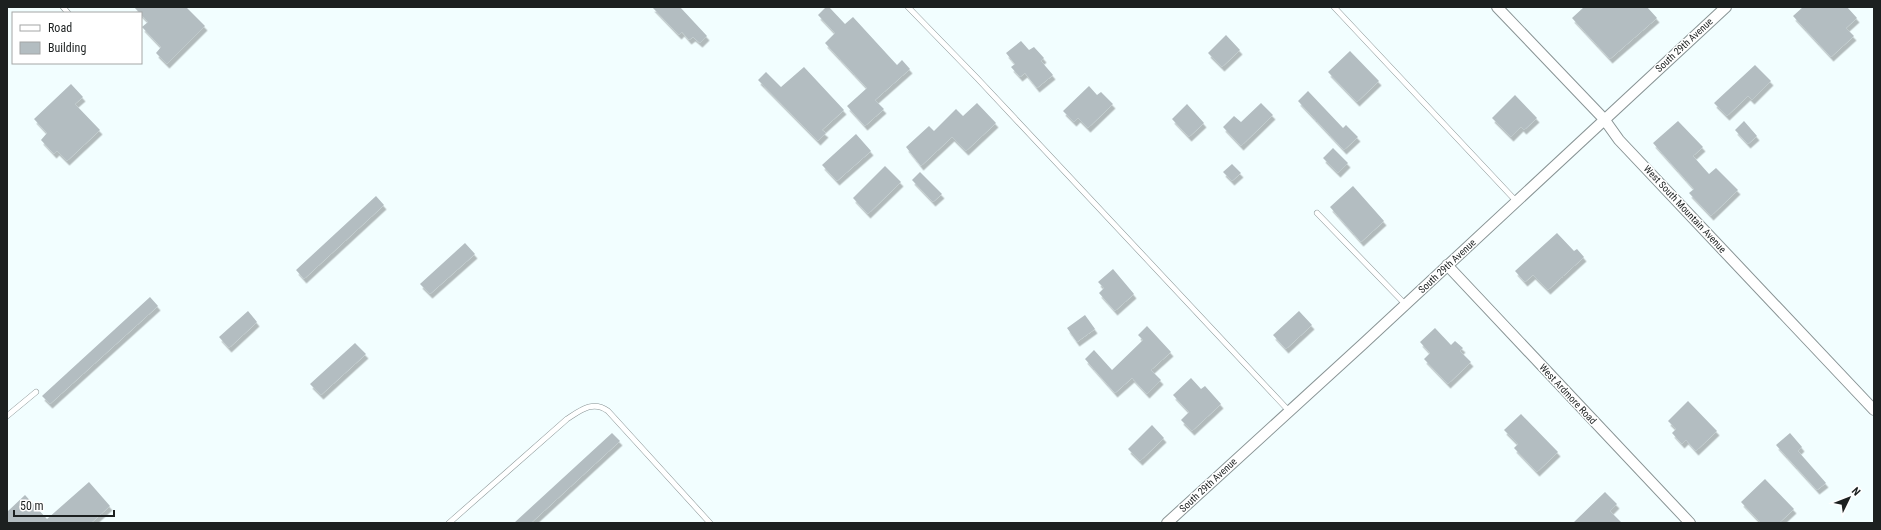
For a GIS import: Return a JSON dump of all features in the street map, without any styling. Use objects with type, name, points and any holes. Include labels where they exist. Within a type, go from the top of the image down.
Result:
[{"type":"street","name":"West South Mountain Avenue","points":[[1497,7],[1604,119],[1620,140],[1874,410]]},
{"type":"street","name":"South 29th Avenue","points":[[1167,523],[1726,7]]},
{"type":"street","name":"West Ardmore Road","points":[[1447,266],[1690,523]]},
{"type":"lane","points":[[908,7],[977,78],[1289,411]]},
{"type":"lane","points":[[1334,7],[1516,201]]},
{"type":"lane","points":[[1317,213],[1405,304]]},
{"type":"lane","points":[[7,416],[36,392]]},
{"type":"lane","points":[[449,523],[568,419],[582,409],[593,405],[603,407],[608,412],[710,523]]},
{"type":"building","points":[[134,7],[186,7],[205,26],[167,64],[156,53],[161,47],[142,27],[148,22],[142,16],[142,12],[139,12]]},
{"type":"building","points":[[652,7],[680,7],[707,36],[700,43],[693,37],[689,40],[682,32],[679,35]]},
{"type":"building","points":[[826,7],[829,7],[845,24],[853,17],[897,65],[902,60],[910,69],[875,100],[884,109],[865,126],[847,106],[867,88],[825,43],[835,33],[818,15]]},
{"type":"building","points":[[1584,7],[1647,7],[1657,18],[1610,59],[1572,18]]},
{"type":"building","points":[[1803,7],[1847,7],[1857,18],[1846,28],[1854,36],[1831,57],[1793,16]]},
{"type":"building","points":[[1226,35],[1240,50],[1222,67],[1208,53]]},
{"type":"building","points":[[1021,41],[1029,50],[1034,47],[1044,58],[1041,61],[1053,75],[1037,88],[1025,73],[1020,77],[1011,67],[1015,64],[1006,53]]},
{"type":"building","points":[[1350,51],[1379,81],[1357,102],[1328,72]]},
{"type":"building","points":[[1755,65],[1771,81],[1752,100],[1748,96],[1727,116],[1714,103]]},
{"type":"building","points":[[804,67],[844,110],[822,130],[826,133],[818,141],[758,80],[766,72],[781,87]]},
{"type":"building","points":[[71,84],[83,97],[75,104],[100,130],[67,161],[57,151],[54,154],[41,140],[47,133],[34,119]]},
{"type":"building","points":[[1089,86],[1097,95],[1101,92],[1113,104],[1088,128],[1078,118],[1074,122],[1063,111]]},
{"type":"building","points":[[1308,91],[1343,128],[1346,125],[1358,137],[1344,150],[1298,101]]},
{"type":"building","points":[[1515,95],[1537,118],[1524,130],[1521,127],[1511,137],[1492,118]]},
{"type":"building","points":[[977,103],[996,123],[966,151],[952,137],[921,166],[906,147],[929,126],[934,131],[956,109],[963,116]]},
{"type":"building","points":[[1261,103],[1273,115],[1241,146],[1223,127],[1234,116],[1241,122]]},
{"type":"building","points":[[1187,104],[1204,123],[1189,137],[1172,119]]},
{"type":"building","points":[[1678,121],[1703,147],[1693,156],[1709,174],[1716,168],[1738,190],[1711,216],[1689,193],[1694,189],[1653,143]]},
{"type":"building","points":[[1744,121],[1757,136],[1748,144],[1735,130]]},
{"type":"building","points":[[856,134],[871,151],[837,181],[822,165]]},
{"type":"building","points":[[1333,148],[1348,163],[1338,173],[1323,158]]},
{"type":"building","points":[[1232,164],[1241,173],[1232,181],[1223,172]]},
{"type":"building","points":[[885,166],[901,182],[868,214],[853,198]]},
{"type":"building","points":[[920,172],[942,194],[933,202],[912,180]]},
{"type":"building","points":[[1353,186],[1384,221],[1361,242],[1330,207]]},
{"type":"building","points":[[376,196],[384,205],[304,279],[296,270]]},
{"type":"building","points":[[1557,233],[1574,251],[1577,249],[1584,257],[1548,290],[1533,275],[1525,282],[1515,271]]},
{"type":"building","points":[[465,243],[475,254],[430,294],[420,284]]},
{"type":"building","points":[[1113,269],[1134,294],[1115,311],[1099,293],[1104,288],[1098,282]]},
{"type":"building","points":[[150,297],[158,306],[50,404],[42,396]]},
{"type":"building","points":[[248,311],[257,322],[229,348],[219,337]]},
{"type":"building","points":[[1299,311],[1312,325],[1286,349],[1273,335]]},
{"type":"building","points":[[1085,315],[1095,329],[1077,342],[1067,328]]},
{"type":"building","points":[[1147,326],[1171,352],[1151,370],[1161,380],[1147,394],[1132,378],[1115,393],[1085,359],[1094,350],[1112,370],[1143,340],[1138,335]]},
{"type":"building","points":[[1435,328],[1451,345],[1455,341],[1463,348],[1460,351],[1471,362],[1448,384],[1424,359],[1430,353],[1420,342]]},
{"type":"building","points":[[355,343],[366,354],[321,395],[310,384]]},
{"type":"building","points":[[1191,378],[1201,389],[1205,386],[1221,404],[1192,431],[1181,420],[1189,412],[1173,395]]},
{"type":"building","points":[[1688,401],[1717,431],[1696,451],[1686,440],[1682,444],[1672,433],[1676,429],[1668,421]]},
{"type":"building","points":[[1521,414],[1558,452],[1537,472],[1514,448],[1518,444],[1504,430]]},
{"type":"building","points":[[1152,425],[1164,438],[1140,461],[1128,449]]},
{"type":"building","points":[[612,433],[620,441],[531,523],[514,523]]},
{"type":"building","points":[[1790,433],[1802,447],[1798,451],[1826,483],[1817,490],[1776,445]]},
{"type":"building","points":[[1765,479],[1794,509],[1779,523],[1761,523],[1741,502]]},
{"type":"building","points":[[89,482],[110,506],[91,523],[7,523],[7,512],[25,495],[47,519]]},
{"type":"building","points":[[1605,492],[1617,504],[1610,511],[1622,523],[1573,523]]}]
